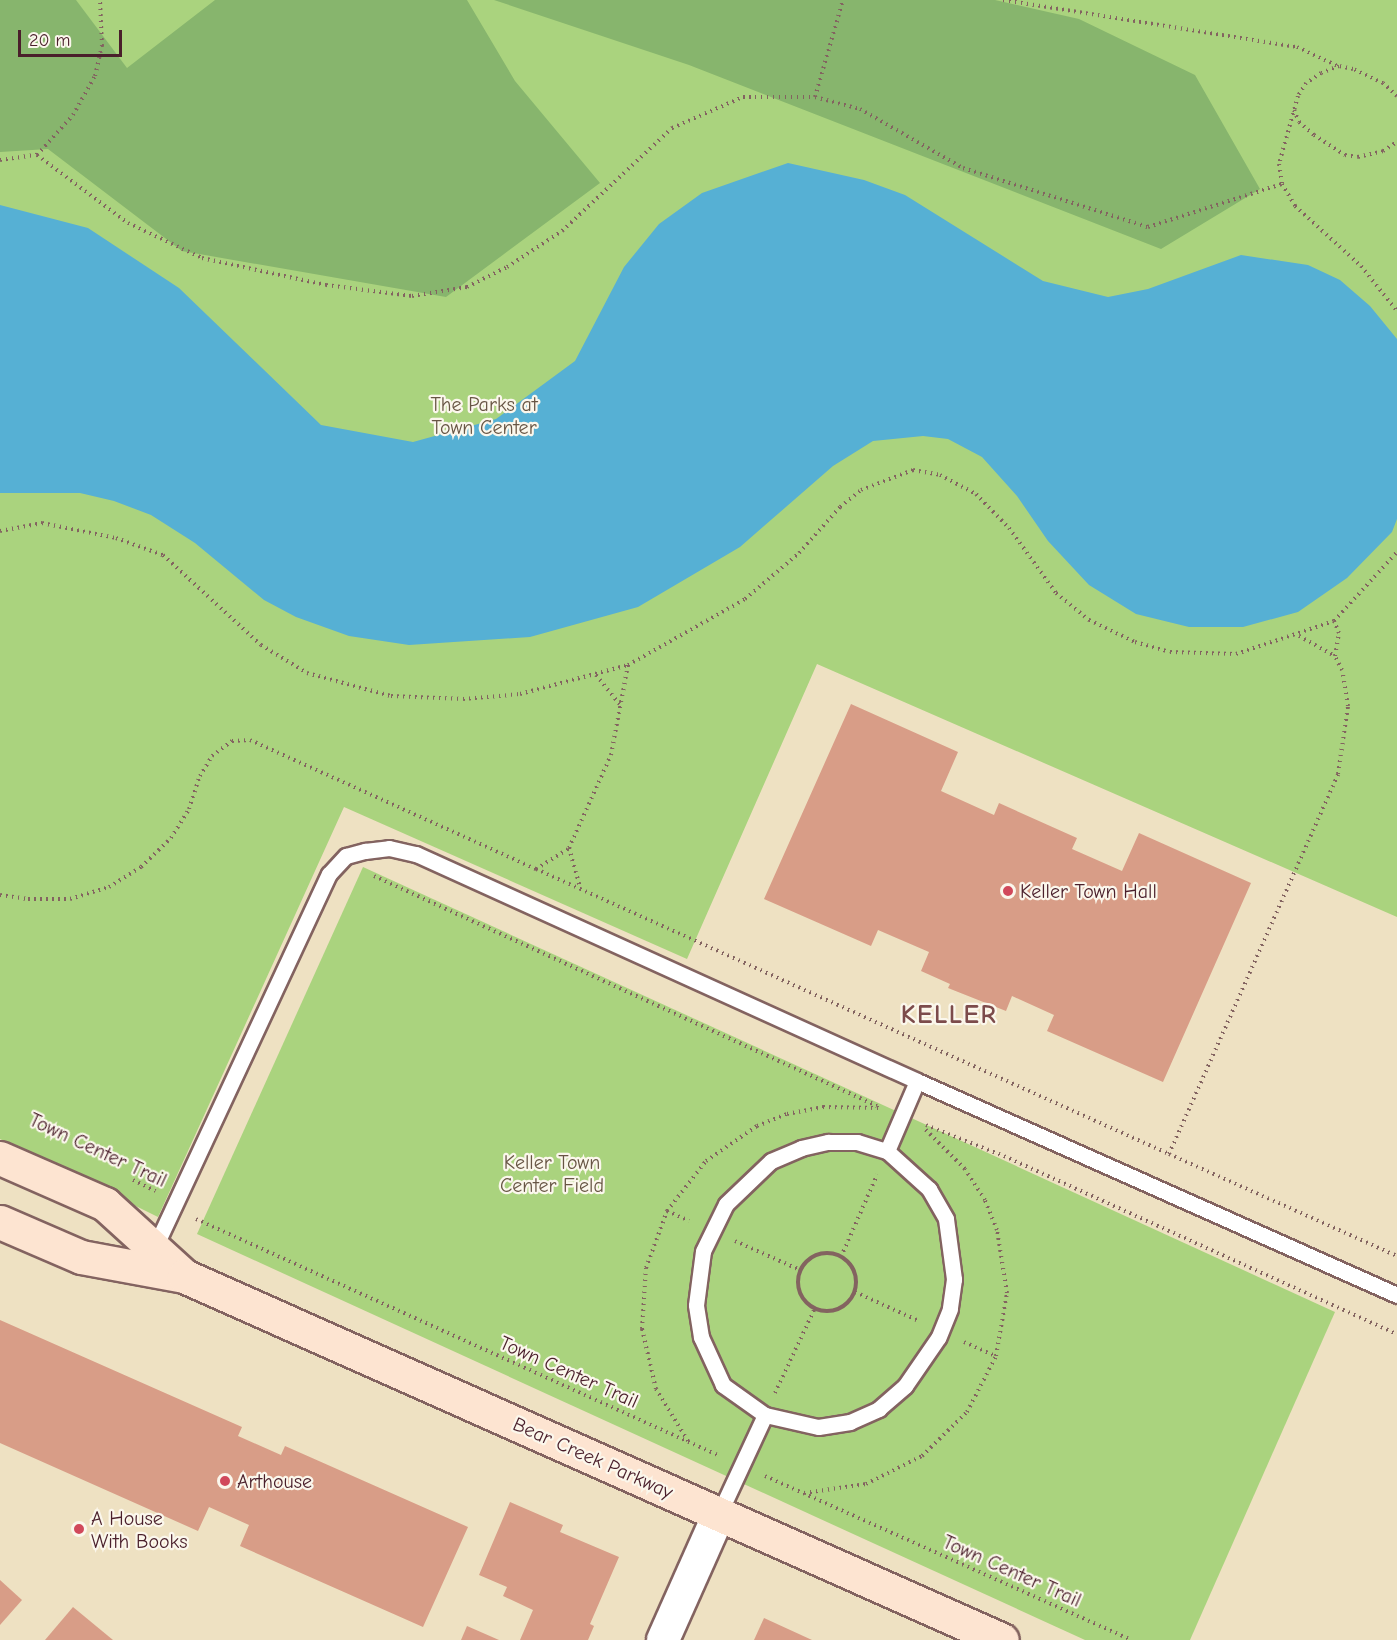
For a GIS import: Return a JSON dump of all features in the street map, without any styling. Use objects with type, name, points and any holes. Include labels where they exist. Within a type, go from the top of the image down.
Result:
[{"type":"main road","name":"Bear Creek Parkway","points":[[0,1158],[105,1204],[184,1276]]},
{"type":"main road","name":"Bear Creek Parkway","points":[[0,1222],[81,1257],[184,1276],[1002,1640]]},
{"type":"street","points":[[663,1640],[719,1514]]},
{"type":"lane","points":[[154,1250],[329,874],[345,856],[389,848],[416,854],[1397,1295]]},
{"type":"lane","points":[[887,1151],[917,1081]]},
{"type":"lane","points":[[857,1142],[887,1151],[929,1189],[946,1219],[954,1279],[950,1309],[938,1338],[905,1386],[879,1409],[850,1422],[818,1427],[765,1415],[723,1385],[701,1337],[696,1305],[698,1277],[713,1225],[749,1179],[771,1161],[801,1148],[857,1142]]},
{"type":"lane","points":[[719,1514],[765,1415]]},
{"type":"path","points":[[0,160],[38,155],[73,115],[95,76],[102,46],[100,0]]},
{"type":"path","points":[[816,97],[843,0]]},
{"type":"path","points":[[1003,0],[1297,47],[1339,66],[1367,74],[1397,96]]},
{"type":"path","points":[[1339,66],[1306,83],[1280,150],[1282,184],[1310,224],[1361,266],[1397,311]]},
{"type":"path","points":[[38,155],[128,222],[202,258],[326,285],[412,296],[467,287],[516,261],[562,231],[672,128],[743,97],[816,97],[860,109],[963,168],[1148,227],[1282,184]]},
{"type":"path","points":[[1294,110],[1314,135],[1345,155],[1366,155],[1397,142]]},
{"type":"path","points":[[0,531],[42,523],[80,528],[163,555],[261,645],[307,673],[339,685],[391,696],[463,699],[520,694],[628,665],[745,599],[791,561],[840,507],[861,490],[913,470],[940,475],[976,494],[1009,528],[1056,592],[1109,631],[1170,652],[1207,655],[1236,654],[1334,621],[1397,552]]},
{"type":"path","points":[[1334,621],[1338,633],[1335,656]]},
{"type":"path","points":[[1169,1154],[1338,774],[1348,706],[1342,670],[1335,656],[1298,635]]},
{"type":"path","points":[[536,869],[569,848],[611,755],[628,665]]},
{"type":"path","points":[[596,675],[620,705]]},
{"type":"path","points":[[0,895],[69,899],[109,887],[141,867],[171,838],[189,809],[200,776],[212,756],[232,741],[250,740],[1397,1256]]},
{"type":"path","points":[[569,848],[580,888]]},
{"type":"path","points":[[341,861],[880,1108]]},
{"type":"path","points":[[902,1116],[1004,1156],[1397,1334]]},
{"type":"path","points":[[841,1257],[887,1151]]},
{"type":"path","name":"Town Center Trail","points":[[125,1177],[175,1204],[198,1220],[1131,1640]]},
{"type":"path","points":[[832,1253],[841,1257],[853,1268],[855,1292],[838,1310],[814,1310],[798,1288],[800,1270],[813,1256],[832,1253]]},
{"type":"path","points":[[765,1415],[814,1310]]},
{"type":"green space","name":"The Parks at Town Center","points":[[0,0],[1397,0],[1397,917],[817,664],[687,959],[344,807],[158,1217],[0,1139]]},
{"type":"green space","points":[[0,0],[76,0],[127,68],[215,0],[467,0],[515,81],[600,183],[446,297],[182,251],[48,149],[0,152]]},
{"type":"green space","points":[[494,0],[995,0],[1079,19],[1195,75],[1260,189],[1161,249],[689,65]]},
{"type":"green space","name":"Keller Town Center Field","points":[[363,867],[1335,1312],[1190,1640],[1085,1640],[197,1234]]},
{"type":"water","points":[[788,163],[864,180],[905,195],[1043,281],[1108,297],[1148,289],[1241,255],[1308,265],[1340,280],[1370,306],[1397,339],[1397,519],[1392,532],[1347,578],[1298,612],[1243,627],[1189,627],[1136,614],[1089,585],[1048,541],[1017,496],[982,457],[948,439],[923,436],[873,441],[833,466],[740,547],[638,607],[530,637],[409,645],[349,636],[296,617],[264,600],[195,543],[151,515],[114,501],[80,493],[0,493],[0,205],[88,228],[179,288],[321,425],[413,442],[496,419],[575,361],[624,267],[659,224],[702,193]]},
{"type":"building","name":"Keller Town Hall","points":[[851,704],[958,752],[941,791],[994,815],[999,803],[1077,838],[1072,849],[1122,871],[1139,833],[1251,883],[1163,1082],[1047,1031],[1054,1015],[1012,996],[1006,1011],[948,988],[950,984],[921,971],[929,952],[878,930],[871,946],[764,899]]},
{"type":"building","name":"Arthouse","points":[[0,1320],[242,1427],[238,1436],[281,1455],[285,1446],[468,1527],[423,1627],[240,1546],[249,1525],[209,1507],[198,1531],[0,1443]]},
{"type":"building","points":[[510,1502],[563,1525],[560,1532],[619,1557],[590,1624],[594,1626],[588,1640],[520,1640],[533,1610],[503,1596],[507,1587],[479,1575]]},
{"type":"building","points":[[0,1580],[22,1600],[0,1625]]},
{"type":"building","points":[[73,1607],[113,1640],[45,1640]]},
{"type":"building","points":[[764,1618],[812,1640],[754,1640]]},
{"type":"building","points":[[467,1626],[499,1640],[461,1640]]},
{"type":"place","name":"Keller Town Hall","points":[[1008,891]]},
{"type":"place","name":"Arthouse","points":[[225,1481]]},
{"type":"place","name":"A House With Books","points":[[79,1529]]},
{"type":"district","name":"KELLER","points":[[949,1016]]}]
